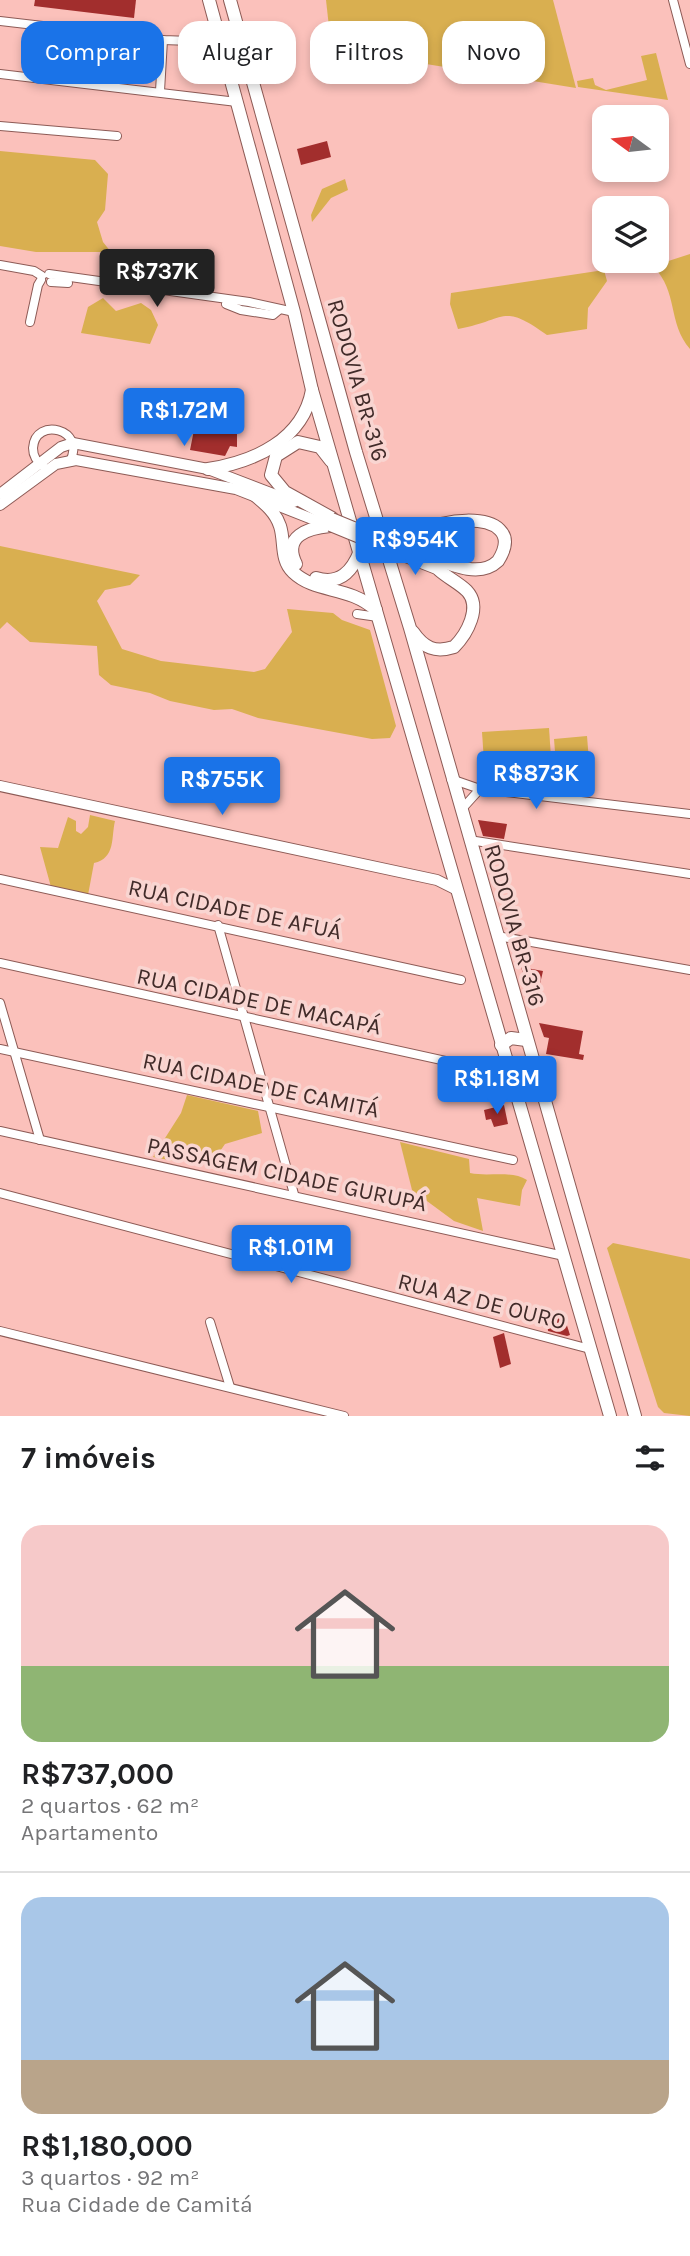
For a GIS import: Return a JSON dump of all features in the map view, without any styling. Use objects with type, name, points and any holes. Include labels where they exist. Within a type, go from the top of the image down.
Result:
[{"type":"highway","name":"RODOVIA BR-316","points":[[209,0],[214,21]]},
{"type":"highway","name":"RODOVIA BR-316","points":[[230,0],[356,452],[410,628],[635,1416]]},
{"type":"highway","name":"RODOVIA BR-316","points":[[232,84],[294,312],[312,390],[340,478],[564,1256]]},
{"type":"highway","points":[[208,469],[247,459],[287,437],[302,419],[312,390]]},
{"type":"highway","points":[[331,522],[277,486],[271,475],[273,461],[279,452],[294,443],[315,444],[328,457],[340,478]]},
{"type":"highway","points":[[252,493],[274,513],[289,570],[314,585],[360,597],[377,613]]},
{"type":"highway","points":[[394,573],[398,550],[415,532],[462,521],[484,520],[498,528],[505,544],[496,564],[479,570],[404,552]]},
{"type":"highway","points":[[331,522],[304,530],[295,537],[292,556],[297,567],[315,578],[334,580],[349,572],[360,551]]},
{"type":"highway","points":[[410,628],[426,647],[435,650],[454,647],[467,632],[473,608],[471,596],[439,570]]},
{"type":"highway","points":[[497,1030],[509,1031],[521,1021]]},
{"type":"highway","points":[[502,1045],[511,1038],[526,1041]]},
{"type":"highway","points":[[564,1256],[610,1416]]},
{"type":"main road","points":[[0,505],[44,467],[61,447],[73,443],[208,469],[404,552],[439,570]]},
{"type":"main road","points":[[0,494],[44,467],[70,461],[134,469],[252,493],[331,522]]},
{"type":"main road","points":[[0,786],[437,880],[457,890]]},
{"type":"main road","points":[[437,880],[451,869]]},
{"type":"street","points":[[673,0],[690,64]]},
{"type":"street","points":[[0,21],[21,23]]},
{"type":"street","points":[[0,74],[237,102]]},
{"type":"street","points":[[160,84],[160,91]]},
{"type":"street","points":[[0,126],[117,136]]},
{"type":"street","points":[[0,265],[34,271],[46,278],[234,302],[262,309],[274,306],[279,310],[294,312]]},
{"type":"street","points":[[30,322],[37,285],[46,278]]},
{"type":"street","points":[[44,467],[33,446],[46,430],[62,430],[73,443],[70,461]]},
{"type":"street","points":[[356,614],[377,613]]},
{"type":"street","points":[[452,779],[480,789],[690,814]]},
{"type":"street","points":[[461,811],[480,789]]},
{"type":"street","points":[[469,840],[690,874]]},
{"type":"street","name":"RUA CIDADE DE AFUÁ","points":[[0,879],[461,979]]},
{"type":"street","points":[[218,925],[294,1194]]},
{"type":"street","points":[[497,936],[690,970]]},
{"type":"street","name":"RUA CIDADE DE MACAPÁ","points":[[0,963],[510,1075]]},
{"type":"street","points":[[0,1003],[40,1140]]},
{"type":"street","name":"RUA CIDADE DE CAMITÁ","points":[[0,1048],[513,1160]]},
{"type":"street","name":"PASSAGEM CIDADE GURUPÁ","points":[[0,1131],[294,1194],[564,1256]]},
{"type":"street","name":"RUA AZ DE OURO","points":[[0,1193],[590,1349]]},
{"type":"street","points":[[210,1322],[230,1387]]},
{"type":"street","points":[[0,1331],[344,1416]]},
{"type":"shaded area","points":[[326,0],[553,0],[576,88],[545,83],[545,21],[442,21],[442,67],[428,64],[428,21],[328,21]]},
{"type":"shaded area","points":[[656,53],[668,100],[578,87],[577,81],[593,78],[595,85],[606,90],[647,80],[641,56]]},
{"type":"shaded area","points":[[0,151],[95,160],[108,174],[105,210],[97,222],[103,242],[111,252],[36,252],[0,246]]},
{"type":"shaded area","points":[[345,179],[348,190],[331,198],[312,222],[311,215],[322,189]]},
{"type":"shaded area","points":[[690,254],[690,349],[678,328],[667,287],[659,273],[669,273],[669,261]]},
{"type":"shaded area","points":[[592,272],[605,273],[607,281],[588,308],[587,329],[547,335],[512,316],[458,329],[450,304],[451,293]]},
{"type":"shaded area","points":[[103,298],[116,311],[141,303],[151,310],[158,325],[150,344],[81,333],[88,307]]},
{"type":"shaded area","points":[[0,546],[140,575],[130,585],[105,590],[97,601],[122,649],[161,661],[254,672],[265,669],[292,632],[287,609],[333,613],[342,620],[370,630],[396,726],[390,738],[372,739],[258,718],[232,709],[214,710],[170,701],[150,693],[111,685],[99,675],[97,646],[30,642],[7,622],[0,629]]},
{"type":"shaded area","points":[[549,728],[552,772],[485,776],[482,732]]},
{"type":"shaded area","points":[[587,736],[590,774],[557,777],[554,739]]},
{"type":"shaded area","points":[[90,815],[115,821],[109,852],[106,857],[94,863],[88,895],[51,887],[40,847],[58,848],[68,817],[76,821],[76,831],[81,834],[88,827]]},
{"type":"shaded area","points":[[187,1095],[258,1111],[262,1133],[225,1144],[216,1157],[185,1151],[174,1161],[153,1157],[181,1113]]},
{"type":"shaded area","points":[[400,1142],[469,1159],[470,1173],[507,1174],[527,1180],[522,1190],[520,1206],[477,1198],[483,1231],[454,1221],[412,1190]]},
{"type":"shaded area","points":[[613,1243],[690,1259],[690,1416],[664,1413],[658,1407],[607,1248]]},
{"type":"building","points":[[35,0],[136,0],[134,18],[34,6]]},
{"type":"building","points":[[327,141],[331,157],[301,165],[297,149]]},
{"type":"building","points":[[195,425],[237,434],[237,447],[230,446],[225,456],[190,450]]},
{"type":"building","points":[[478,820],[507,824],[504,839],[483,836]]},
{"type":"building","points":[[521,967],[543,971],[540,984],[525,981]]},
{"type":"building","points":[[539,1023],[583,1031],[579,1054],[584,1055],[583,1060],[546,1054],[549,1038],[544,1037]]},
{"type":"building","points":[[504,1105],[508,1124],[494,1127],[491,1119],[486,1120],[484,1110]]},
{"type":"building","points":[[563,1313],[570,1335],[548,1331],[547,1318]]},
{"type":"building","points":[[504,1333],[511,1364],[500,1368],[493,1337]]}]
